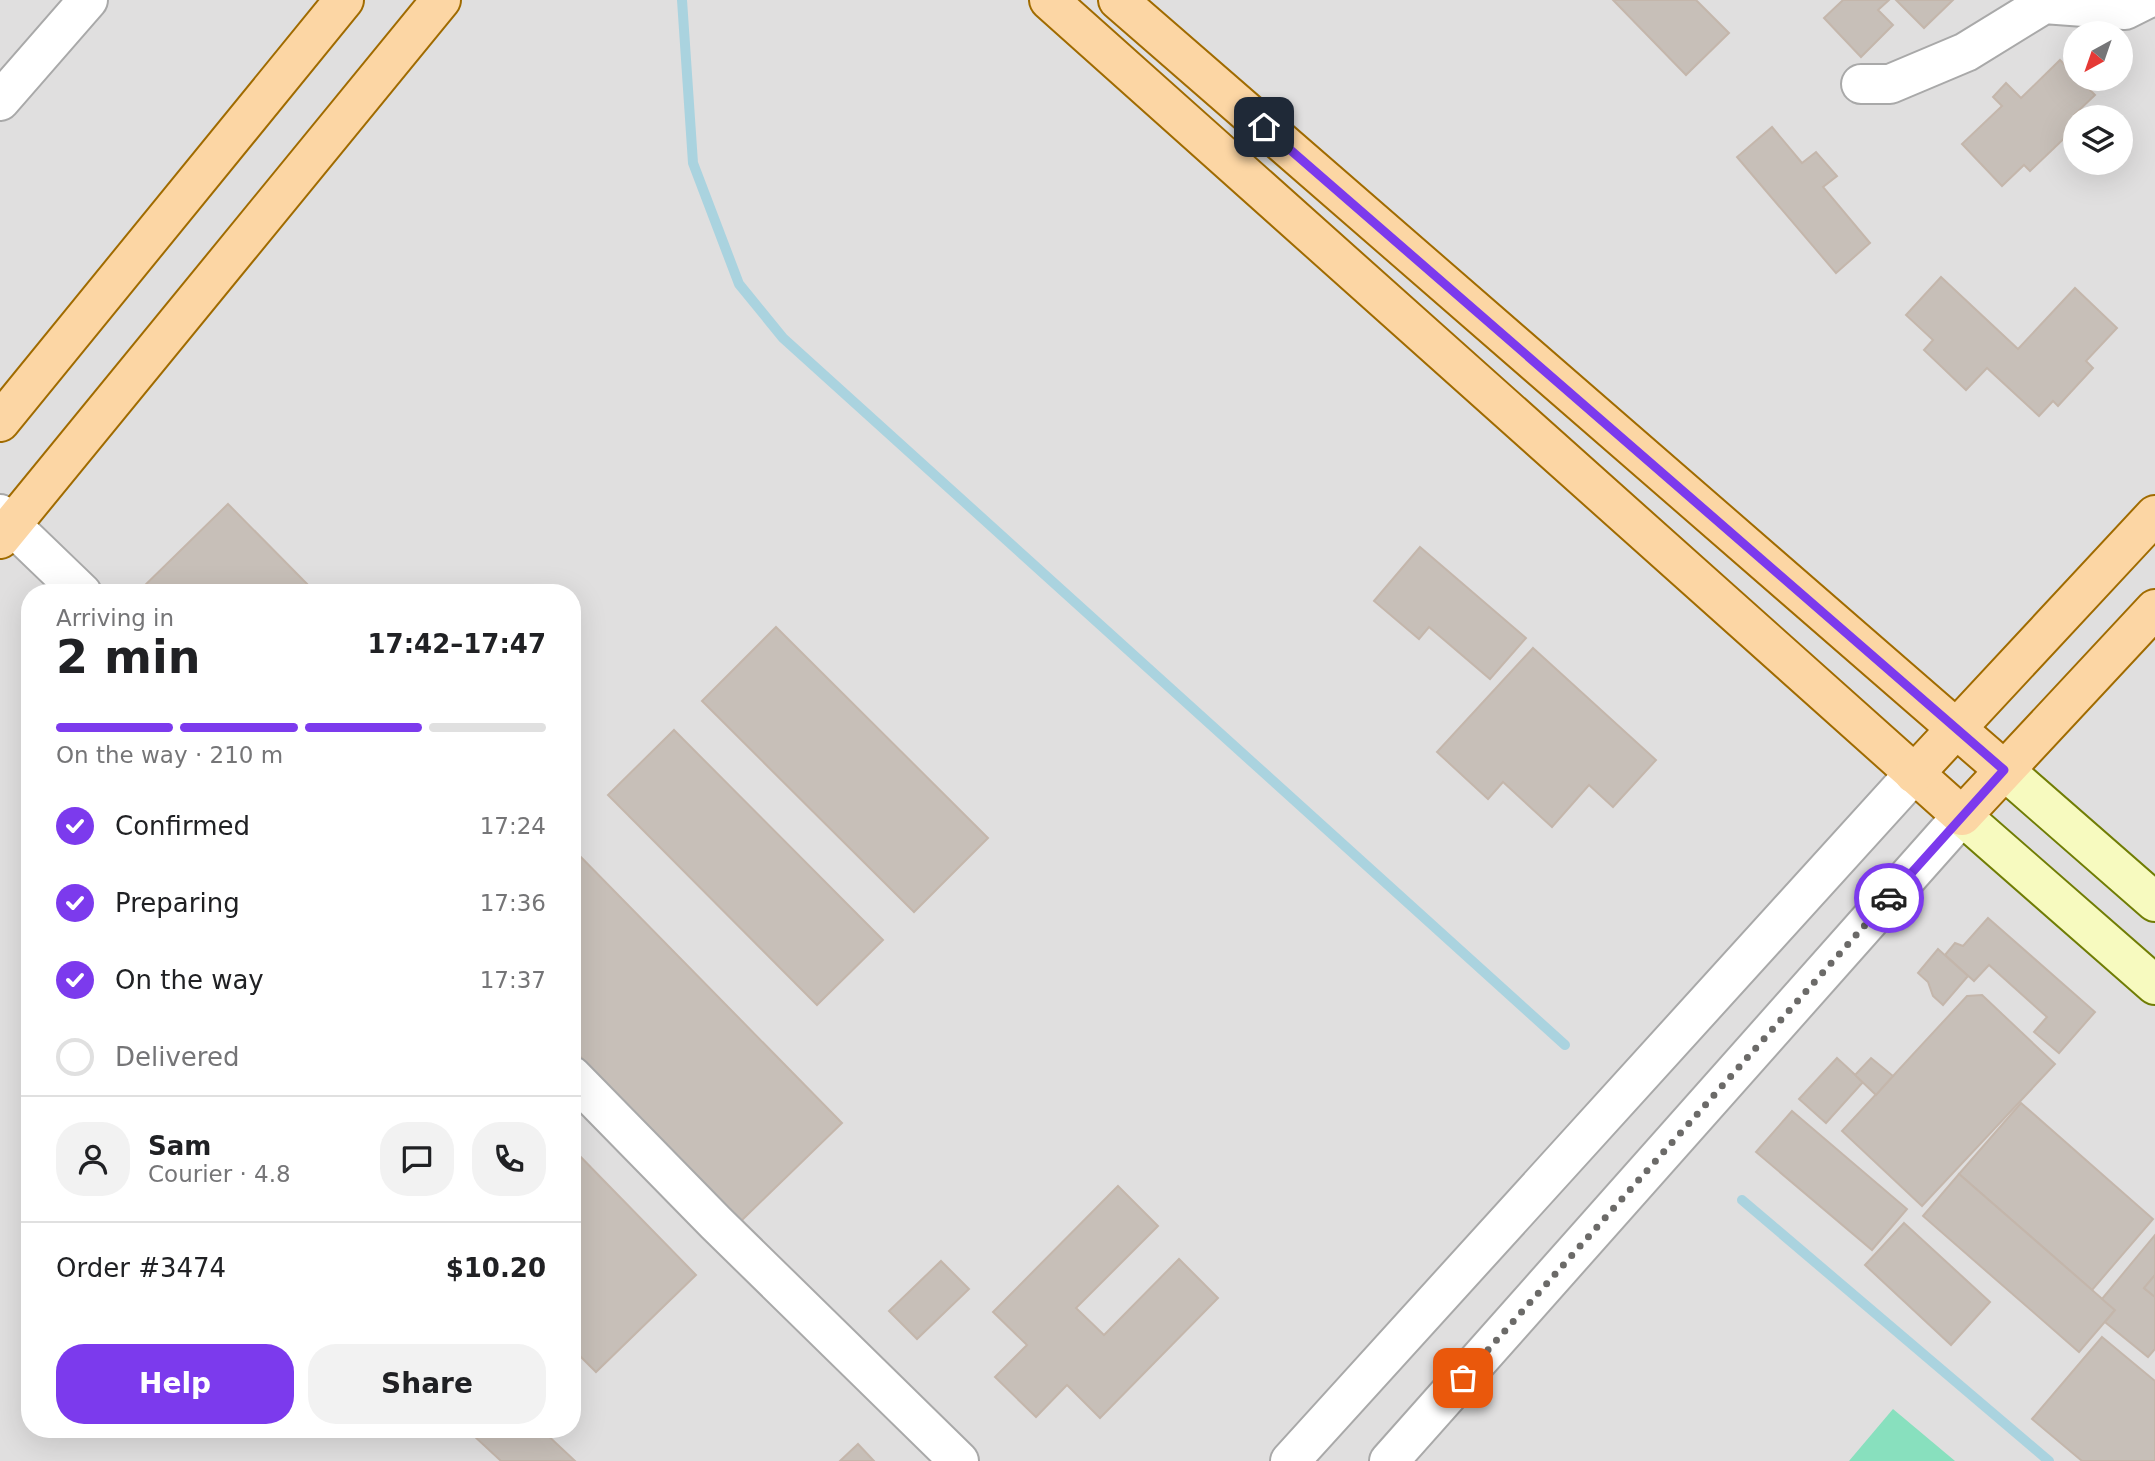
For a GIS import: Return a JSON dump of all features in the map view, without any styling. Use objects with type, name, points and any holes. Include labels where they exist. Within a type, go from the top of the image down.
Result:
[{"type":"main road","points":[[0,422],[344,0]]},
{"type":"main road","points":[[4,526],[441,0]]},
{"type":"main road","points":[[1049,0],[1914,774],[2155,985]]},
{"type":"main road","points":[[1118,0],[2155,902]]},
{"type":"main road","points":[[1914,774],[2155,515]]},
{"type":"main road","points":[[1962,816],[2155,609]]},
{"type":"street","points":[[0,101],[88,0]]},
{"type":"street","points":[[1861,84],[1890,83],[1966,52],[2044,4],[2125,10],[2145,0]]},
{"type":"street","points":[[4,526],[72,584]]},
{"type":"street","points":[[1290,1461],[1914,774]]},
{"type":"street","points":[[1389,1461],[1962,816]]},
{"type":"street","points":[[581,1085],[716,1223],[959,1461]]},
{"type":"shaded area","points":[[0,0],[2155,0],[2155,1461],[0,1461]]},
{"type":"green space","points":[[1893,1409],[1955,1461],[1849,1461]]},
{"type":"building","points":[[1613,0],[1696,0],[1729,33],[1686,75]]},
{"type":"building","points":[[1843,0],[1889,0],[1878,10],[1893,25],[1861,57],[1824,18]]},
{"type":"building","points":[[1896,0],[1953,0],[1924,28]]},
{"type":"building","points":[[2060,60],[2063,63],[2063,91],[2091,91],[2095,95],[2084,105],[2063,105],[2063,139],[2030,171],[2024,165],[2002,186],[1962,144],[2002,106],[1993,97],[2006,83],[2021,98]]},
{"type":"building","points":[[1772,127],[1802,163],[1816,152],[1837,176],[1823,187],[1870,243],[1836,273],[1737,157]]},
{"type":"building","points":[[1941,277],[2018,349],[2075,288],[2117,328],[2086,361],[2093,368],[2058,406],[2053,401],[2039,416],[1987,368],[1966,390],[1924,350],[1933,340],[1906,315]]},
{"type":"building","points":[[228,504],[307,584],[146,584]]},
{"type":"building","points":[[1420,547],[1526,638],[1490,679],[1429,627],[1419,639],[1374,601]]},
{"type":"building","points":[[776,627],[988,838],[914,912],[702,701]]},
{"type":"building","points":[[1533,648],[1656,760],[1613,807],[1589,785],[1552,827],[1503,782],[1488,799],[1437,752]]},
{"type":"building","points":[[674,730],[883,940],[817,1005],[608,795]]},
{"type":"building","points":[[581,857],[842,1123],[741,1221],[581,1057]]},
{"type":"building","points":[[1988,918],[2095,1012],[2059,1053],[2034,1032],[2047,1017],[1989,965],[1974,981],[1945,955],[1955,943],[1963,946]]},
{"type":"building","points":[[1938,949],[1968,976],[1943,1005],[1933,996],[1928,982],[1918,973]]},
{"type":"building","points":[[1982,995],[2055,1064],[1922,1206],[1842,1131],[1967,996]]},
{"type":"building","points":[[1837,1058],[1863,1082],[1826,1123],[1799,1099]]},
{"type":"building","points":[[1871,1058],[1893,1076],[1876,1095],[1855,1075]]},
{"type":"building","points":[[2021,1103],[2153,1219],[2092,1290],[1959,1174]]},
{"type":"building","points":[[1792,1111],[1907,1209],[1872,1250],[1756,1152]]},
{"type":"building","points":[[581,1157],[696,1275],[596,1372],[581,1357]]},
{"type":"building","points":[[1959,1174],[2115,1310],[2079,1352],[1923,1216]]},
{"type":"building","points":[[1118,1186],[1158,1226],[1076,1308],[1104,1335],[1179,1259],[1218,1298],[1100,1418],[1067,1385],[1036,1417],[995,1377],[1027,1345],[993,1312]]},
{"type":"building","points":[[1904,1223],[1990,1302],[1951,1345],[1865,1265]]},
{"type":"building","points":[[2155,1235],[2155,1275],[2144,1288],[2155,1297],[2155,1349],[2148,1357],[2105,1322],[2115,1310],[2102,1299]]},
{"type":"building","points":[[941,1261],[969,1289],[917,1339],[889,1311]]},
{"type":"building","points":[[2155,1275],[2155,1297],[2144,1288]]},
{"type":"building","points":[[2102,1337],[2155,1381],[2155,1461],[2082,1461],[2032,1419]]},
{"type":"building","points":[[476,1438],[551,1438],[575,1461],[501,1461]]},
{"type":"building","points":[[858,1444],[874,1461],[840,1461]]},
{"type":"waterway","points":[[682,0],[693,163],[739,284],[783,338],[1565,1045]]},
{"type":"waterway","points":[[1742,1200],[2049,1461]]},
{"type":"way so far","points":[[1463,1378],[1889,898]]},
{"type":"route","points":[[1264,127],[2004,770],[1889,898]]}]
